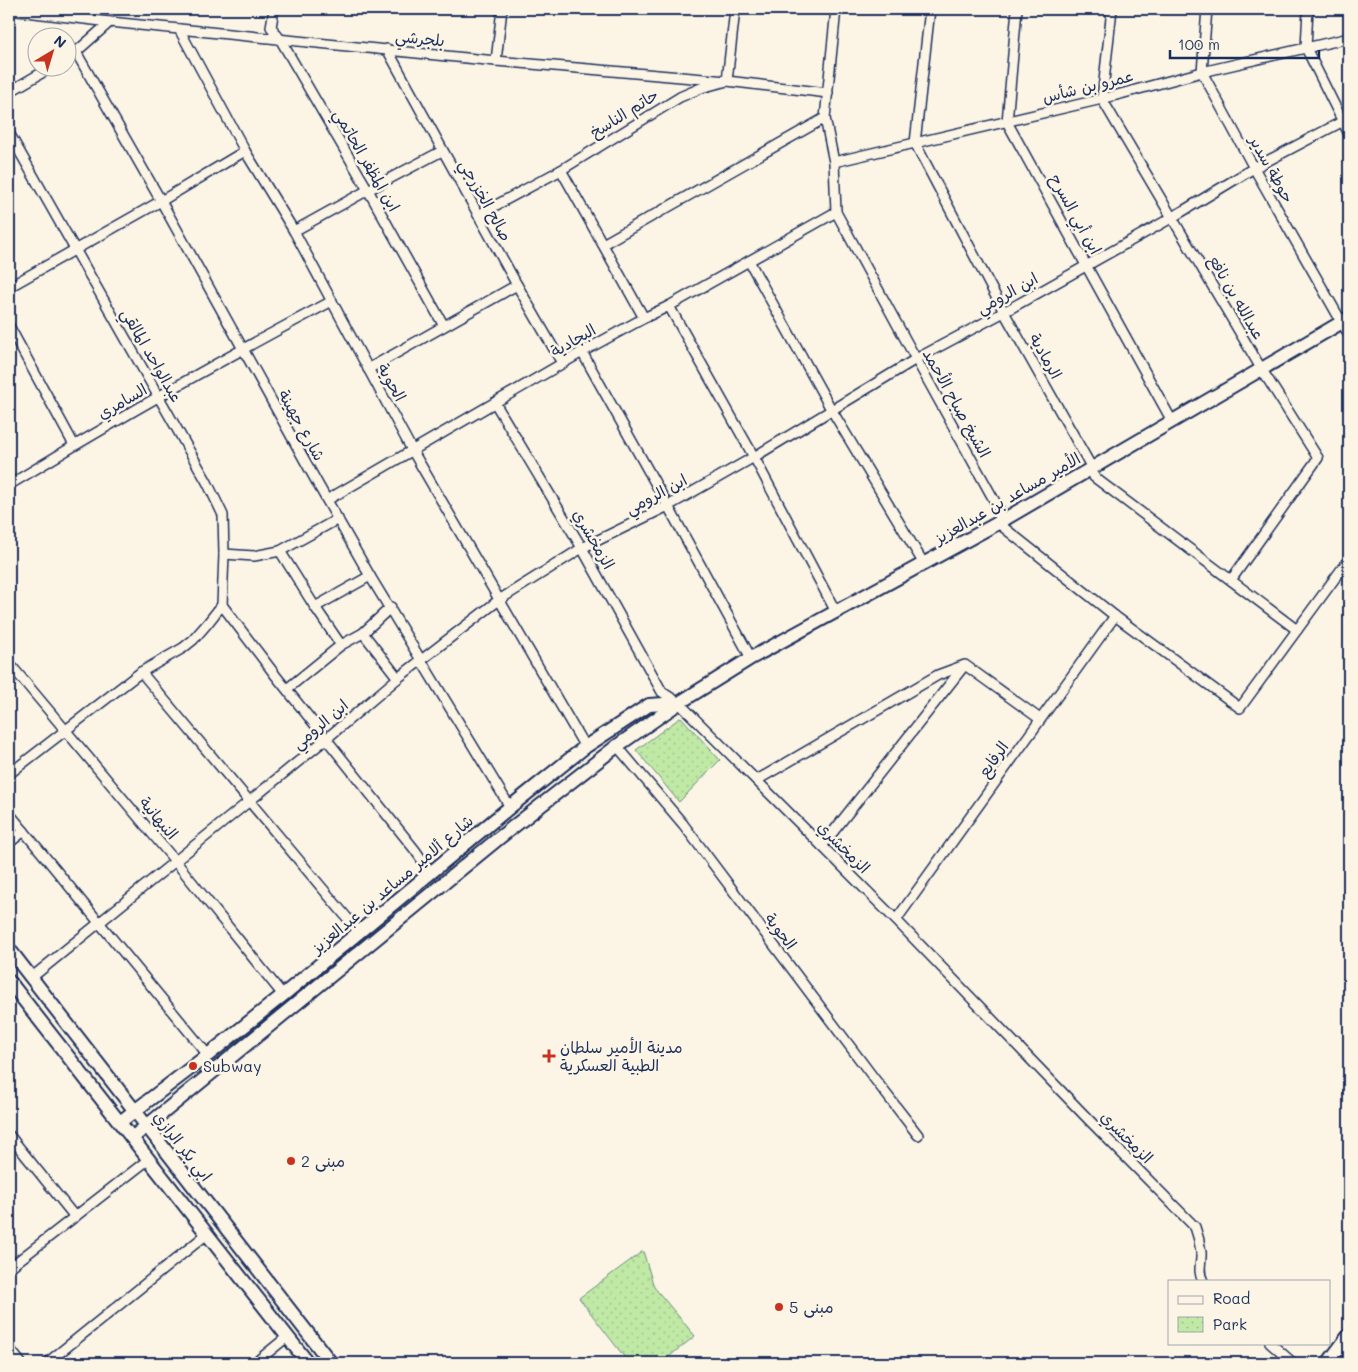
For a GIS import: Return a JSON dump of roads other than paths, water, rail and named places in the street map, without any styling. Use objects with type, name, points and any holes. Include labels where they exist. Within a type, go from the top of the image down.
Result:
[{"type":"street","name":"ابن المظفر الحاتمي","points":[[274,9],[272,27],[368,190],[444,326]]},
{"type":"street","points":[[496,61],[502,9]]},
{"type":"street","points":[[726,81],[735,9]]},
{"type":"street","name":"الشيخ صباح الأحمد","points":[[836,9],[826,118],[834,162],[836,212],[999,509],[998,523]]},
{"type":"street","points":[[915,143],[930,9]]},
{"type":"street","points":[[1007,122],[1017,9]]},
{"type":"street","points":[[1102,99],[1112,9]]},
{"type":"street","points":[[1202,72],[1207,9]]},
{"type":"street","points":[[1308,9],[1306,48],[1346,120],[1349,134]]},
{"type":"street","name":"بلجرشي","points":[[9,10],[36,11],[110,22],[179,29],[496,61],[726,81],[828,93]]},
{"type":"street","points":[[78,50],[110,22]]},
{"type":"street","name":"الحوية","points":[[179,29],[245,150],[294,231],[412,450],[585,747]]},
{"type":"street","name":"عمرو بن شأس","points":[[834,162],[1007,122],[1202,72],[1349,38]]},
{"type":"street","name":"صالح الخزرجي","points":[[387,50],[562,364]]},
{"type":"street","name":"شارع جهينة","points":[[78,56],[370,576],[510,807]]},
{"type":"street","name":"حوطة سدير","points":[[1202,72],[1254,168],[1346,320],[1349,335]]},
{"type":"street","points":[[9,92],[33,78]]},
{"type":"street","name":"حاتم الناسخ","points":[[478,216],[561,170],[680,97],[701,88],[726,81]]},
{"type":"street","name":"عبدالله بن نافع","points":[[1102,99],[1262,370],[1318,458],[1231,580]]},
{"type":"street","points":[[603,244],[826,118]]},
{"type":"street","name":"ابن الرومي","points":[[31,978],[176,862],[398,678],[499,600],[582,548],[668,506],[754,457],[916,359],[1173,218],[1254,168],[1346,120]]},
{"type":"street","name":"ابن أبي السرح","points":[[1007,122],[1172,421]]},
{"type":"street","name":"عبدالواحد المالقي","points":[[9,134],[207,482],[223,515],[222,606]]},
{"type":"street","name":"الرمادية","points":[[915,143],[1004,312],[1092,468],[1094,477],[1297,630]]},
{"type":"street","points":[[9,287],[161,201],[245,150]]},
{"type":"street","points":[[294,231],[442,151]]},
{"type":"street","points":[[561,170],[644,318]]},
{"type":"street","name":"البجادية","points":[[327,500],[582,352],[669,306],[836,212]]},
{"type":"street","points":[[748,261],[831,409],[924,564]]},
{"type":"street","points":[[368,369],[517,286]]},
{"type":"street","name":"السامري","points":[[9,485],[74,445],[243,348],[332,301]]},
{"type":"street","points":[[669,306],[754,457],[836,612]]},
{"type":"street","name":"الأمير مساعد بن عبدالعزيز","points":[[147,1126],[499,838],[617,746],[679,703],[751,658],[998,523],[1346,320]]},
{"type":"street","points":[[9,326],[74,445]]},
{"type":"street","points":[[582,352],[751,658]]},
{"type":"street","name":"الزمخشري","points":[[495,403],[582,548],[662,692],[679,703],[757,780],[1195,1227],[1200,1242],[1199,1275],[1202,1280]]},
{"type":"street","points":[[224,554],[254,556],[280,551],[338,519]]},
{"type":"street","points":[[998,523],[1115,616],[1240,708],[1349,559]]},
{"type":"street","points":[[280,551],[341,645]]},
{"type":"street","points":[[315,607],[370,576]]},
{"type":"street","points":[[9,774],[141,672],[183,648],[208,624],[222,606],[415,850],[431,873]]},
{"type":"street","points":[[287,689],[341,645],[364,633],[390,607]]},
{"type":"street","name":"الرفايع","points":[[896,920],[1115,616]]},
{"type":"street","points":[[364,633],[398,678]]},
{"type":"street","name":"النبهانية","points":[[9,663],[176,862],[283,996]]},
{"type":"street","points":[[965,665],[1040,719]]},
{"type":"street","points":[[757,780],[938,675],[965,665]]},
{"type":"street","points":[[822,846],[965,665]]},
{"type":"street","points":[[141,672],[359,932]]},
{"type":"street","name":"شارع ألامير مساعد بن عبدالعزيز","points":[[120,1122],[283,996],[585,747],[649,705],[679,703]]},
{"type":"street","name":"الحوية","points":[[617,746],[683,824],[918,1135]]},
{"type":"street","points":[[9,813],[208,1055]]},
{"type":"street","points":[[9,843],[24,832]]},
{"type":"street","points":[[458,851],[469,858],[469,863]]},
{"type":"street","name":"ابي بكر الرازي","points":[[9,949],[330,1363]]},
{"type":"street","points":[[10,986],[120,1122],[308,1363]]},
{"type":"street","points":[[132,1138],[147,1126]]},
{"type":"street","points":[[9,1134],[75,1217]]},
{"type":"street","points":[[9,1268],[148,1159]]},
{"type":"street","points":[[48,1363],[207,1234]]},
{"type":"street","points":[[1328,1363],[1349,1335]]},
{"type":"street","points":[[254,1363],[287,1337]]},
{"type":"street","points":[[1271,1344],[1293,1363]]},
{"type":"street","points":[[9,1348],[21,1363]]},
{"type":"street","points":[[1346,1363],[1349,1358]]},
{"type":"place","name":"مدينة الأمير سلطان الطبية العسكرية","points":[[549,1056]]},
{"type":"place","name":"Subway","points":[[193,1066]]},
{"type":"place","name":"مبنى 2","points":[[291,1161]]},
{"type":"place","name":"مبنى 5","points":[[779,1307]]}]
